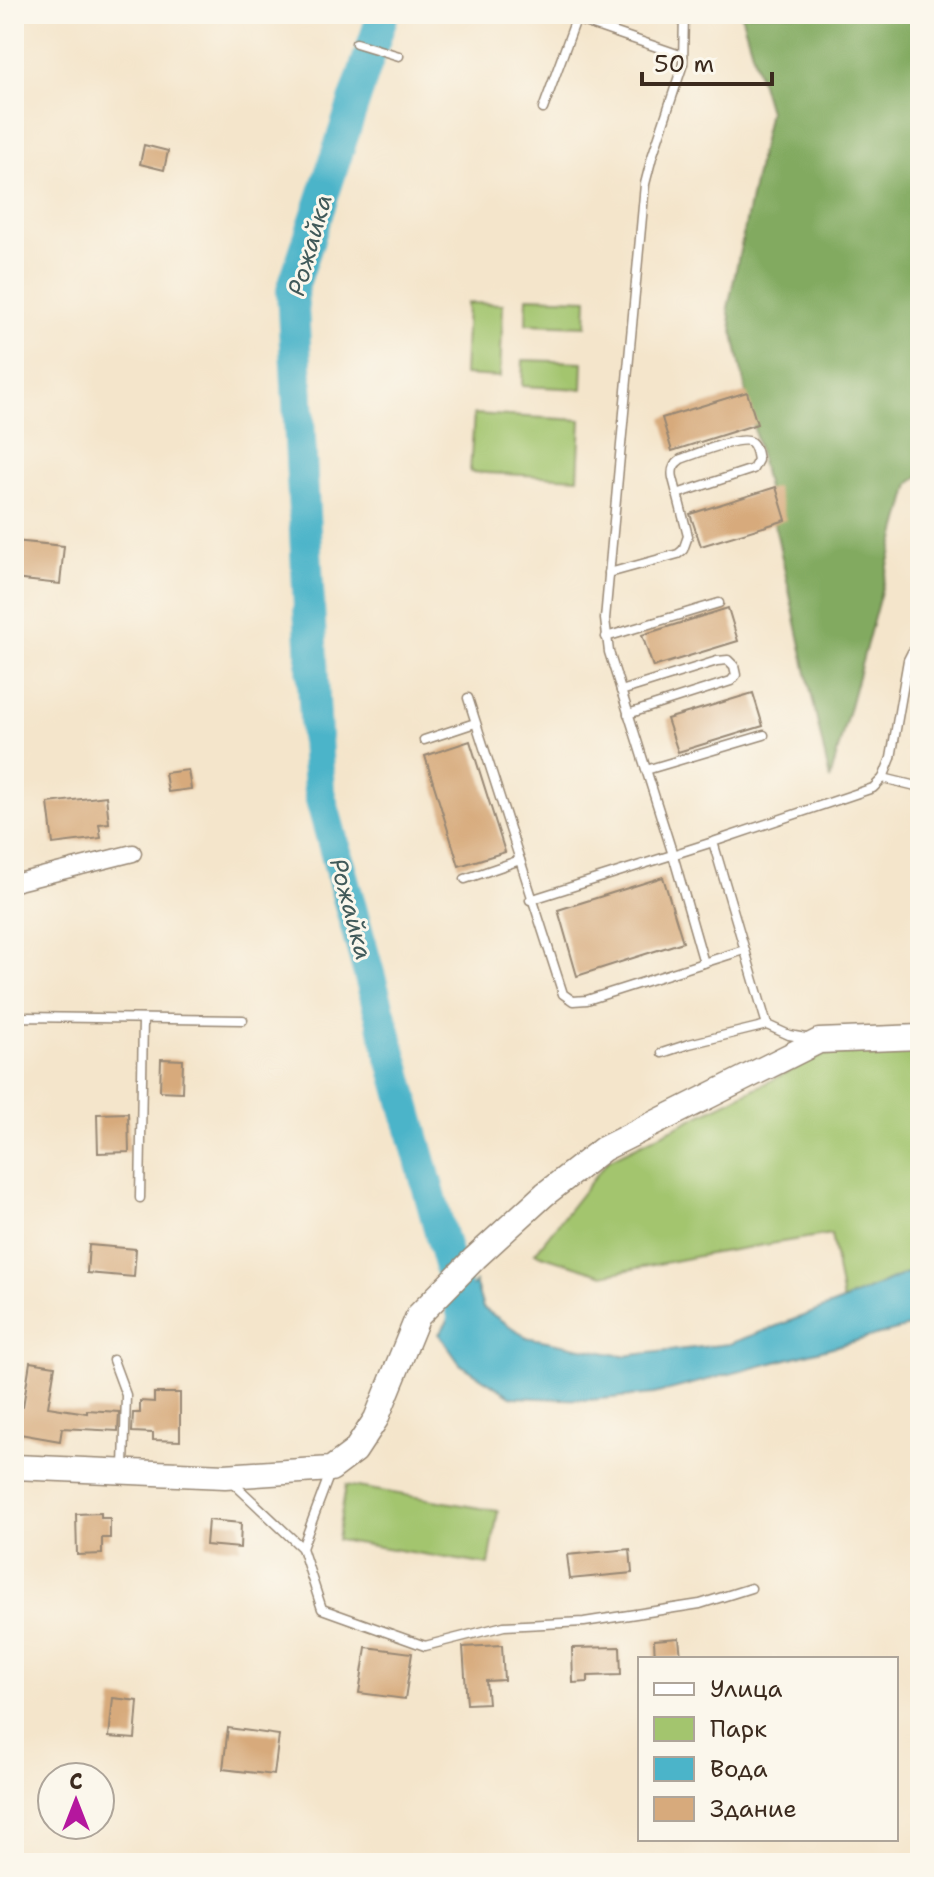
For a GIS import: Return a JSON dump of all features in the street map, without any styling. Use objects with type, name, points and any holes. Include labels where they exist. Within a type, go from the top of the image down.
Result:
[{"type":"street","points":[[14,883],[133,853]]},
{"type":"street","points":[[14,1467],[225,1476],[331,1469],[355,1451],[376,1419],[418,1316],[545,1194],[603,1149],[819,1041],[920,1037]]},
{"type":"lane","points":[[561,14],[683,56]]},
{"type":"lane","points":[[684,14],[681,71],[645,184],[605,619],[609,652],[704,963]]},
{"type":"lane","points":[[543,109],[576,19]]},
{"type":"lane","points":[[356,43],[399,56]]},
{"type":"lane","points":[[609,573],[683,550],[688,536],[671,472],[681,459],[741,440],[755,446],[758,460],[753,469],[677,494]]},
{"type":"lane","points":[[920,575],[920,600]]},
{"type":"lane","points":[[606,637],[719,603]]},
{"type":"lane","points":[[531,900],[873,788],[883,778],[891,758],[908,660],[912,652],[919,649],[920,626]]},
{"type":"lane","points":[[621,691],[717,661],[728,660],[736,671],[731,681],[628,714]]},
{"type":"lane","points":[[468,698],[563,994],[579,1002],[744,950]]},
{"type":"lane","points":[[424,740],[475,723]]},
{"type":"lane","points":[[646,770],[764,735]]},
{"type":"lane","points":[[883,778],[920,787]]},
{"type":"lane","points":[[713,842],[767,1025]]},
{"type":"lane","points":[[465,879],[520,860]]},
{"type":"lane","points":[[14,1023],[23,1017],[243,1020]]},
{"type":"lane","points":[[140,1198],[143,1019]]},
{"type":"lane","points":[[662,1053],[767,1025],[789,1035],[819,1041]]},
{"type":"lane","points":[[113,1360],[126,1395],[124,1472]]},
{"type":"lane","points":[[302,1548],[331,1469]]},
{"type":"lane","points":[[225,1476],[302,1548],[322,1609],[425,1646],[504,1626],[584,1622],[700,1604],[751,1588]]},
{"type":"green space","points":[[741,14],[920,14],[920,475],[910,484],[830,780],[728,308],[769,111]]},
{"type":"green space","points":[[527,297],[587,299],[586,326],[526,324]]},
{"type":"green space","points":[[467,303],[503,304],[500,377],[464,375]]},
{"type":"green space","points":[[523,360],[583,362],[582,389],[522,386]]},
{"type":"green space","points":[[474,414],[581,420],[578,478],[470,472]]},
{"type":"green space","points":[[920,1051],[920,1267],[843,1301],[831,1234],[603,1275],[535,1253],[608,1160],[825,1054]]},
{"type":"green space","points":[[346,1485],[498,1511],[489,1565],[337,1540]]},
{"type":"water","points":[[920,1267],[920,1324],[654,1394],[589,1400],[512,1397],[460,1364],[439,1334],[475,1282],[483,1308],[526,1337],[623,1356],[729,1344],[843,1301]]},
{"type":"building","points":[[144,145],[168,151],[164,170],[140,164]]},
{"type":"building","points":[[747,392],[757,424],[672,451],[662,418]]},
{"type":"building","points":[[776,487],[786,520],[701,546],[690,514]]},
{"type":"building","points":[[14,541],[64,546],[60,584],[14,579]]},
{"type":"building","points":[[728,608],[738,641],[653,667],[642,635]]},
{"type":"building","points":[[753,693],[763,726],[678,752],[667,719]]},
{"type":"building","points":[[470,741],[505,852],[459,866],[425,756]]},
{"type":"building","points":[[188,770],[191,789],[168,792],[165,773]]},
{"type":"building","points":[[106,796],[109,823],[99,824],[101,838],[53,844],[48,803]]},
{"type":"building","points":[[663,877],[683,942],[577,976],[558,910]]},
{"type":"building","points":[[161,1059],[183,1060],[182,1092],[160,1091]]},
{"type":"building","points":[[128,1113],[129,1152],[98,1153],[97,1114]]},
{"type":"building","points":[[89,1245],[136,1249],[134,1277],[87,1273]]},
{"type":"building","points":[[30,1362],[55,1366],[48,1407],[87,1413],[87,1410],[119,1412],[118,1431],[62,1428],[60,1441],[14,1433],[14,1406],[23,1407]]},
{"type":"building","points":[[154,1393],[180,1393],[180,1441],[153,1440],[153,1433],[132,1432],[133,1413],[140,1413],[140,1401],[154,1402]]},
{"type":"building","points":[[101,1513],[101,1518],[110,1518],[110,1538],[102,1538],[102,1554],[77,1555],[76,1514]]},
{"type":"building","points":[[208,1520],[241,1523],[240,1548],[206,1545]]},
{"type":"building","points":[[630,1549],[632,1573],[570,1579],[567,1555]]},
{"type":"building","points":[[679,1638],[681,1657],[655,1657],[654,1640]]},
{"type":"building","points":[[502,1645],[504,1680],[486,1681],[488,1703],[467,1704],[463,1647]]},
{"type":"building","points":[[366,1647],[412,1653],[405,1699],[359,1693]]},
{"type":"building","points":[[620,1647],[621,1675],[588,1676],[588,1682],[573,1683],[572,1648]]},
{"type":"building","points":[[113,1698],[138,1701],[135,1739],[109,1737]]},
{"type":"building","points":[[228,1728],[279,1735],[274,1775],[223,1769]]},
{"type":"waterway","name":"Рожайка","points":[[383,14],[292,290],[319,792],[466,1326],[482,1335]]}]
